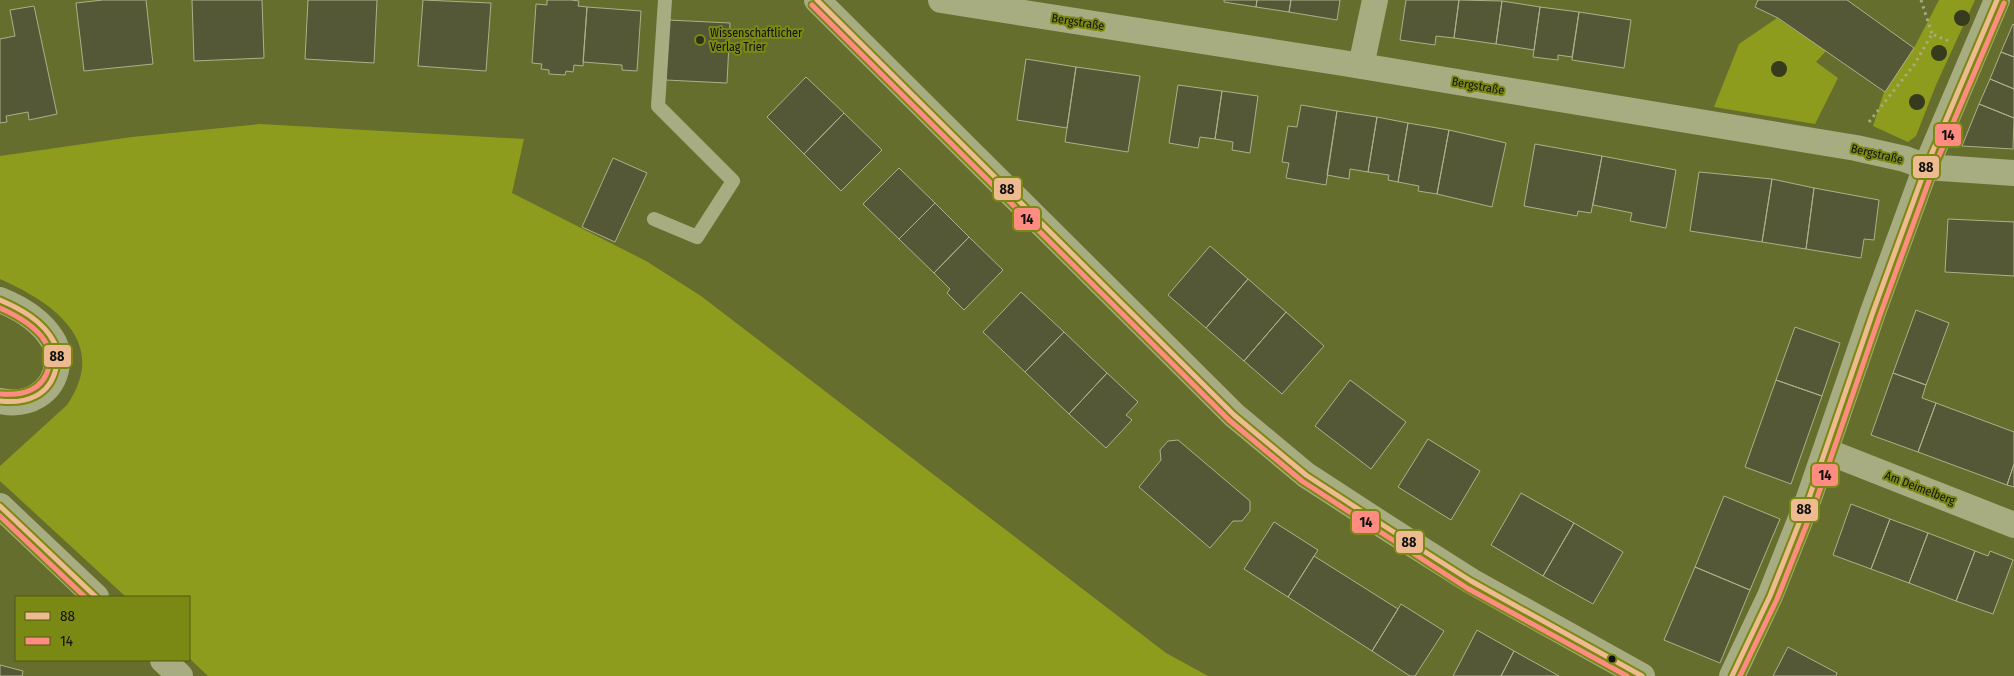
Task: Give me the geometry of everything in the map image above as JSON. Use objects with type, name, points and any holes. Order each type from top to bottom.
[{"type":"street","points":[[817,0],[1234,415],[1306,475],[1471,580],[1642,676]]},
{"type":"street","name":"Bergstraße","points":[[941,0],[1360,66],[1856,148],[1905,159],[1926,167],[2014,174]]},
{"type":"street","points":[[1360,66],[1375,0]]},
{"type":"street","points":[[1732,676],[1770,596],[1826,451],[1873,312],[1926,167],[1997,0]]},
{"type":"street","points":[[0,300],[12,305],[37,321],[53,339],[57,349],[57,362],[51,384],[40,394],[17,403],[0,401]]},
{"type":"street","name":"Am Deimelberg","points":[[1826,451],[2014,524]]},
{"type":"street","points":[[0,506],[95,596]]},
{"type":"street","points":[[164,661],[180,676]]},
{"type":"lane","points":[[654,219],[697,236],[733,181],[658,106],[665,0]]},
{"type":"path","points":[[1856,148],[1863,130],[1914,65],[1932,34],[1922,0]]},
{"type":"path","points":[[1932,34],[1974,51]]},
{"type":"green space","points":[[1939,0],[1975,0],[1936,85],[1916,136],[1908,142],[1873,126],[1884,92],[1914,48]]},
{"type":"green space","points":[[1777,18],[1826,51],[1816,62],[1838,78],[1815,124],[1714,107],[1739,44]]},
{"type":"green space","points":[[260,124],[524,139],[512,193],[646,261],[701,296],[1166,653],[1208,676],[208,676],[190,659],[190,596],[125,596],[0,481],[0,466],[67,405],[79,382],[82,362],[79,344],[70,327],[39,300],[0,279],[0,156],[132,137]]},
{"type":"building","points":[[103,0],[146,0],[153,64],[84,71],[76,3]]},
{"type":"building","points":[[192,0],[262,0],[264,58],[194,61]]},
{"type":"building","points":[[308,0],[377,0],[374,63],[305,59]]},
{"type":"building","points":[[423,0],[491,3],[486,71],[418,66]]},
{"type":"building","points":[[547,0],[579,1],[578,6],[587,7],[583,66],[574,65],[573,72],[566,71],[565,75],[549,74],[549,70],[541,69],[542,64],[532,63],[536,4],[547,5]]},
{"type":"building","points":[[1224,0],[1257,0],[1256,7],[1224,2]]},
{"type":"building","points":[[1257,0],[1291,0],[1289,12],[1256,7]]},
{"type":"building","points":[[1291,0],[1340,0],[1337,20],[1289,12]]},
{"type":"building","points":[[1406,0],[1459,0],[1454,38],[1436,36],[1435,45],[1400,40]]},
{"type":"building","points":[[1459,0],[1502,1],[1496,44],[1454,38]]},
{"type":"building","points":[[1758,0],[1847,0],[1914,48],[1885,92],[1778,18],[1755,7]]},
{"type":"building","points":[[1502,1],[1540,7],[1534,50],[1496,44]]},
{"type":"building","points":[[34,6],[57,114],[29,120],[28,112],[6,116],[7,122],[0,123],[0,39],[15,36],[10,10]]},
{"type":"building","points":[[587,7],[641,11],[637,71],[622,70],[622,65],[583,62]]},
{"type":"building","points":[[1540,7],[1579,12],[1572,57],[1558,55],[1558,60],[1533,57]]},
{"type":"building","points":[[1579,12],[1631,20],[1624,68],[1572,60]]},
{"type":"building","points":[[668,20],[730,23],[727,83],[666,80]]},
{"type":"building","points":[[2014,25],[2014,57],[2001,52]]},
{"type":"building","points":[[2001,52],[2014,57],[2014,89],[1990,79]]},
{"type":"building","points":[[1026,59],[1076,67],[1067,128],[1017,120]]},
{"type":"building","points":[[1076,67],[1140,76],[1128,152],[1065,142]]},
{"type":"building","points":[[806,77],[844,113],[804,154],[767,117]]},
{"type":"building","points":[[1990,79],[2014,89],[2014,118],[1979,104]]},
{"type":"building","points":[[1178,85],[1222,91],[1215,139],[1200,137],[1198,148],[1169,143]]},
{"type":"building","points":[[1222,91],[1258,96],[1250,153],[1232,150],[1233,142],[1215,139]]},
{"type":"building","points":[[1979,104],[2014,118],[2013,149],[1962,146]]},
{"type":"building","points":[[1301,105],[1337,111],[1326,185],[1286,178],[1289,163],[1282,162],[1288,126],[1297,127]]},
{"type":"building","points":[[1337,111],[1377,117],[1368,172],[1350,169],[1349,179],[1327,175]]},
{"type":"building","points":[[844,113],[882,150],[841,191],[804,154]]},
{"type":"building","points":[[1377,117],[1408,123],[1398,182],[1388,180],[1389,175],[1368,172]]},
{"type":"building","points":[[1408,123],[1449,130],[1437,194],[1418,191],[1419,186],[1398,182]]},
{"type":"building","points":[[1449,130],[1506,143],[1492,207],[1437,194]]},
{"type":"building","points":[[1535,144],[1602,156],[1591,213],[1578,211],[1577,216],[1524,206]]},
{"type":"building","points":[[1602,156],[1676,170],[1666,228],[1630,221],[1632,213],[1593,205]]},
{"type":"building","points":[[613,158],[647,173],[615,242],[582,227]]},
{"type":"building","points":[[899,168],[935,203],[899,239],[863,204]]},
{"type":"building","points":[[1699,172],[1772,179],[1762,242],[1690,231]]},
{"type":"building","points":[[1772,179],[1814,188],[1806,249],[1762,242]]},
{"type":"building","points":[[1814,188],[1879,200],[1874,240],[1864,239],[1861,258],[1806,249]]},
{"type":"building","points":[[935,203],[969,237],[934,273],[899,239]]},
{"type":"building","points":[[1948,219],[2014,222],[2014,276],[1945,272]]},
{"type":"building","points":[[969,237],[1003,270],[964,310],[947,293],[950,289],[934,273]]},
{"type":"building","points":[[1210,246],[1248,279],[1206,328],[1168,295]]},
{"type":"building","points":[[1248,279],[1286,312],[1244,361],[1206,328]]},
{"type":"building","points":[[1021,292],[1064,332],[1025,372],[983,332]]},
{"type":"building","points":[[1916,310],[1949,323],[1926,385],[1893,373]]},
{"type":"building","points":[[1286,312],[1324,346],[1282,394],[1244,361]]},
{"type":"building","points":[[1795,327],[1840,343],[1822,396],[1776,380]]},
{"type":"building","points":[[1064,332],[1107,373],[1069,414],[1025,372]]},
{"type":"building","points":[[1107,373],[1138,402],[1126,415],[1132,420],[1106,448],[1069,414]]},
{"type":"building","points":[[1893,373],[1926,385],[1922,398],[1936,403],[1918,452],[1871,435]]},
{"type":"building","points":[[1350,380],[1406,422],[1371,469],[1315,426]]},
{"type":"building","points":[[1776,380],[1822,396],[1791,484],[1745,467]]},
{"type":"building","points":[[1936,403],[2014,432],[2014,464],[2007,485],[1918,452]]},
{"type":"building","points":[[1428,439],[1480,471],[1451,520],[1398,487]]},
{"type":"building","points":[[1178,440],[1250,501],[1250,511],[1242,521],[1233,521],[1210,548],[1139,487],[1161,460],[1160,450],[1168,441]]},
{"type":"building","points":[[2014,464],[2014,487],[2007,485]]},
{"type":"building","points":[[1521,493],[1574,523],[1543,576],[1491,545]]},
{"type":"building","points":[[1724,496],[1780,519],[1750,590],[1695,567]]},
{"type":"building","points":[[1851,504],[1890,519],[1871,569],[1833,555]]},
{"type":"building","points":[[1890,519],[1928,533],[1909,583],[1871,569]]},
{"type":"building","points":[[1274,522],[1318,550],[1288,597],[1244,569]]},
{"type":"building","points":[[1574,523],[1623,552],[1593,604],[1543,576]]},
{"type":"building","points":[[1928,533],[1975,551],[1956,601],[1909,583]]},
{"type":"building","points":[[1975,551],[1988,556],[1990,551],[2013,560],[1993,614],[1956,601]]},
{"type":"building","points":[[1314,556],[1398,609],[1372,651],[1288,597]]},
{"type":"building","points":[[1695,567],[1750,590],[1720,663],[1664,640]]},
{"type":"building","points":[[1401,604],[1444,631],[1415,676],[1410,676],[1372,651]]},
{"type":"building","points":[[1477,630],[1514,651],[1501,676],[1453,676]]},
{"type":"building","points":[[1788,647],[1837,673],[1836,676],[1773,676]]},
{"type":"building","points":[[1514,651],[1559,676],[1501,676]]},
{"type":"building","points":[[0,665],[23,671],[22,676],[0,676]]},
{"type":"transit line","name":"88","points":[[817,0],[1234,415],[1306,475],[1471,581],[1642,676]]},
{"type":"transit line","name":"88","points":[[1732,676],[1770,596],[1809,498],[1873,312],[1926,167],[1997,0]]},
{"type":"transit line","name":"14","points":[[1740,676],[1777,599],[1816,501],[1880,315],[1933,170],[2004,3]]},
{"type":"transit line","name":"14","points":[[812,5],[1229,420],[1302,481],[1467,588],[1627,676]]},
{"type":"transit line","name":"88","points":[[0,300],[16,307],[44,328],[54,342],[57,358],[53,378],[42,392],[36,396],[19,401],[0,401]]},
{"type":"transit line","name":"14","points":[[0,308],[34,328],[44,340],[50,356],[46,374],[37,386],[17,394],[1,394]]},
{"type":"transit line","name":"88","points":[[0,506],[95,596]]},
{"type":"transit line","name":"14","points":[[0,516],[84,596]]},
{"type":"place","name":"Wissenschaftlicher Verlag Trier","points":[[700,40]]}]
